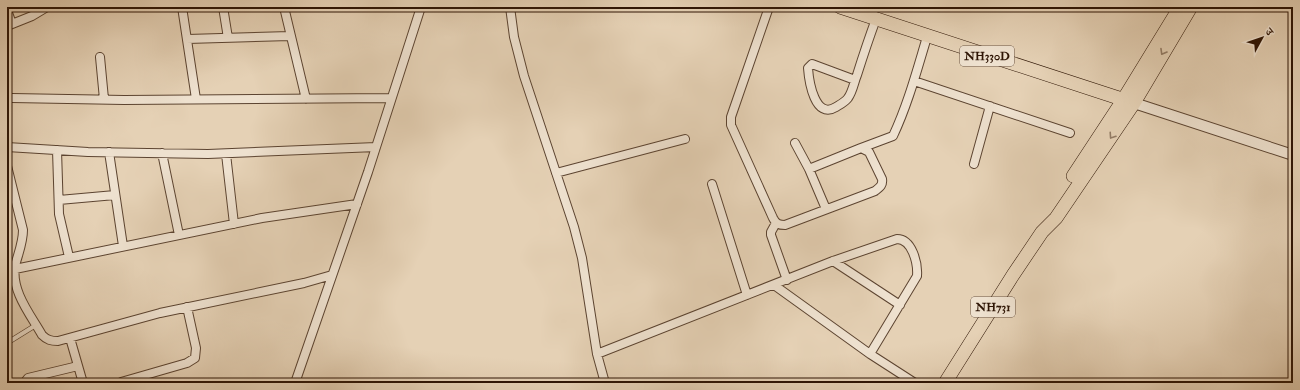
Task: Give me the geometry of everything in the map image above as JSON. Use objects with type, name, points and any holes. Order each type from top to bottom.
[{"type":"highway","name":"NH330D","points":[[840,7],[1128,102]]},
{"type":"highway","name":"NH731","points":[[1128,102],[1180,7]]},
{"type":"highway","name":"NH731","points":[[945,383],[1042,232],[1049,212],[1128,102],[1191,7]]},
{"type":"street","points":[[7,10],[10,25],[32,16],[47,7]]},
{"type":"street","points":[[182,7],[196,100]]},
{"type":"street","points":[[223,7],[228,38]]},
{"type":"street","points":[[284,7],[306,99]]},
{"type":"street","points":[[296,383],[376,147],[421,7]]},
{"type":"street","points":[[510,7],[514,37],[524,76],[574,227],[582,258],[597,354],[605,383]]},
{"type":"street","points":[[769,7],[731,117],[731,125],[776,223],[785,225],[875,191],[881,186],[882,178],[869,152],[861,148]]},
{"type":"street","points":[[855,80],[812,64],[808,68],[816,101],[823,108],[832,110],[845,102],[849,97],[855,80],[876,19]]},
{"type":"street","points":[[187,39],[290,36]]},
{"type":"street","points":[[809,169],[893,136],[901,120],[927,36]]},
{"type":"street","points":[[100,56],[104,99]]},
{"type":"street","points":[[914,80],[1070,133]]},
{"type":"street","points":[[12,98],[196,100],[391,98]]},
{"type":"street","points":[[1128,102],[1293,155]]},
{"type":"street","points":[[974,164],[990,106]]},
{"type":"street","points":[[556,173],[685,139]]},
{"type":"street","points":[[795,143],[809,169],[826,209]]},
{"type":"street","points":[[7,147],[109,152],[226,154],[376,147]]},
{"type":"street","points":[[57,150],[62,232],[69,258]]},
{"type":"street","points":[[109,152],[123,246]]},
{"type":"street","points":[[162,153],[179,235]]},
{"type":"street","points":[[226,154],[234,224]]},
{"type":"street","points":[[7,166],[23,230],[21,249],[15,269],[14,280],[17,291],[36,325],[46,339],[51,341],[70,338],[160,313],[304,283],[332,275]]},
{"type":"street","points":[[712,184],[747,295]]},
{"type":"street","points":[[59,200],[115,194]]},
{"type":"street","points":[[15,269],[262,218],[357,204]]},
{"type":"street","points":[[776,223],[771,235],[787,280]]},
{"type":"street","points":[[597,354],[833,261],[897,239],[905,241],[911,248],[916,261],[917,276],[870,354]]},
{"type":"street","points":[[833,261],[900,305]]},
{"type":"street","points":[[774,285],[870,354],[915,383]]},
{"type":"street","points":[[121,382],[187,363],[196,358],[196,348],[187,308]]},
{"type":"street","points":[[70,338],[83,383]]},
{"type":"street","points":[[24,383],[28,378],[78,366]]},
{"type":"lane","points":[[7,274],[14,280]]},
{"type":"lane","points":[[7,343],[36,325]]}]
